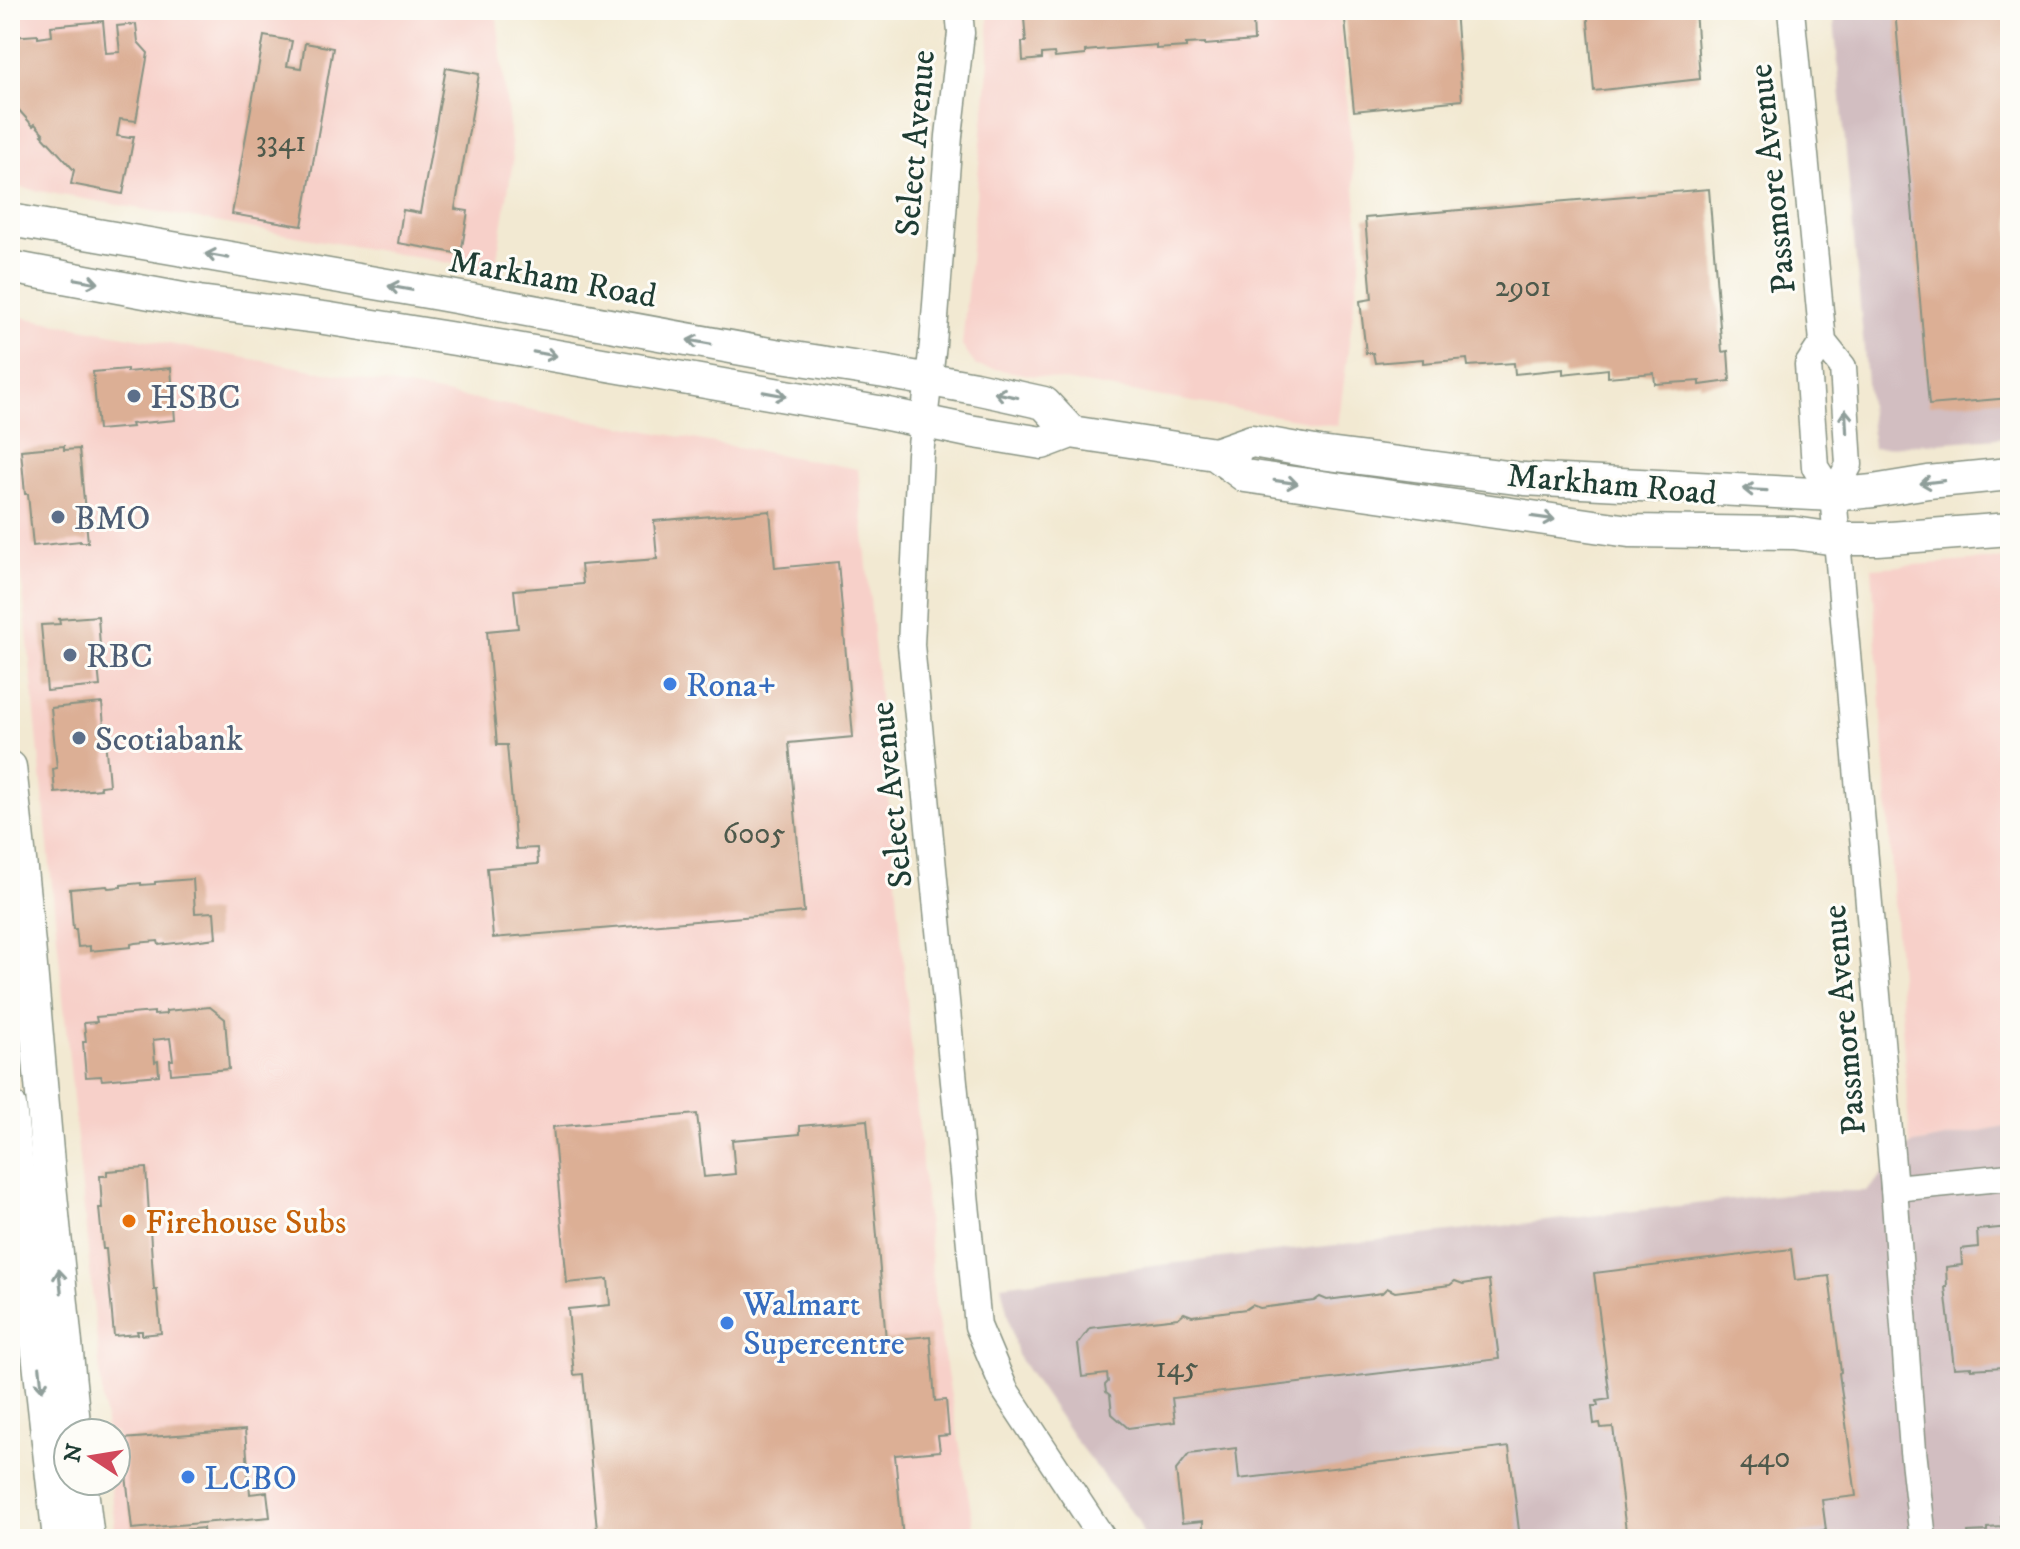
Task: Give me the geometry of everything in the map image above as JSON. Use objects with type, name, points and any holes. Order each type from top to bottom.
[{"type":"main road","name":"Markham Road","points":[[10,220],[927,379],[1044,403],[1071,432]]},
{"type":"main road","name":"Markham Road","points":[[10,267],[199,302],[505,347],[1042,443],[1071,432],[1215,454],[1245,476],[1629,531],[1794,533],[1836,539],[1877,539],[2010,529]]},
{"type":"main road","name":"Markham Road","points":[[1215,454],[1252,441],[1320,453],[1524,479],[1833,495],[2010,474]]},
{"type":"main road","points":[[10,767],[29,944],[21,990],[73,1417]]},
{"type":"main road","points":[[10,1106],[59,1539]]},
{"type":"main road","points":[[83,1497],[88,1539]]},
{"type":"street","name":"Select Avenue","points":[[959,10],[961,33],[949,136],[933,344],[923,420],[911,645],[978,1326],[1005,1390],[1103,1539]]},
{"type":"street","name":"Passmore Avenue","points":[[1791,10],[1823,342],[1808,365],[1815,467],[1833,495],[1894,1188],[1913,1451],[1923,1539]]},
{"type":"street","points":[[1894,1188],[2010,1177]]},
{"type":"shaded area","points":[[10,10],[454,10],[497,18],[513,161],[495,271],[10,186]]},
{"type":"shaded area","points":[[988,10],[1339,10],[1361,253],[1338,426],[976,366],[962,346],[989,59]]},
{"type":"shaded area","points":[[1833,10],[2010,10],[2010,437],[1873,448]]},
{"type":"shaded area","points":[[10,315],[858,469],[935,1304],[976,1539],[116,1539],[112,1497],[132,1497],[132,1417],[104,1417],[10,460]]},
{"type":"shaded area","points":[[2010,558],[2010,1125],[1910,1145],[1872,568]]},
{"type":"shaded area","points":[[2010,1125],[2010,1539],[1145,1539],[1138,1521],[1076,1441],[1017,1355],[1001,1285],[1811,1191],[1867,1191],[1910,1145]]},
{"type":"building","points":[[1019,10],[1250,10],[1254,41],[1085,51],[1085,55],[1055,58],[1054,53],[1042,54],[1042,59],[1023,61],[1022,42],[1026,42],[1024,18],[1020,18]]},
{"type":"building","points":[[1344,10],[1455,10],[1462,100],[1354,111]]},
{"type":"building","points":[[1587,10],[1695,10],[1700,79],[1594,91]]},
{"type":"building","points":[[1895,10],[2010,10],[2010,398],[1929,405]]},
{"type":"building","points":[[103,21],[106,53],[120,52],[117,26],[136,24],[138,42],[148,53],[136,121],[120,119],[117,136],[134,136],[123,194],[71,184],[74,170],[10,100],[10,37],[52,36],[51,26]]},
{"type":"building","points":[[264,36],[292,41],[287,66],[301,68],[305,43],[333,48],[302,226],[232,214]]},
{"type":"building","points":[[446,68],[479,74],[455,209],[468,211],[461,254],[398,243],[403,210],[420,213]]},
{"type":"building","points":[[1709,189],[1722,352],[1728,351],[1730,381],[1700,385],[1700,381],[1655,384],[1654,373],[1608,377],[1608,369],[1563,374],[1563,369],[1515,374],[1514,363],[1468,366],[1467,359],[1423,363],[1423,359],[1375,363],[1373,353],[1366,353],[1360,301],[1372,299],[1365,218]]},
{"type":"building","name":"HSBC","points":[[171,368],[175,420],[98,430],[93,372]]},
{"type":"building","name":"BMO","points":[[64,446],[64,450],[79,449],[88,542],[33,546],[21,450]]},
{"type":"building","name":"Rona+","points":[[770,511],[775,568],[838,562],[853,737],[789,743],[804,912],[493,938],[487,868],[538,864],[537,848],[516,849],[507,745],[497,745],[487,631],[518,628],[514,590],[583,584],[581,565],[657,559],[654,521]]},
{"type":"building","name":"RBC","points":[[98,616],[100,646],[96,646],[100,686],[47,691],[41,625],[60,624],[59,619]]},
{"type":"building","name":"Scotiabank","points":[[102,703],[109,785],[100,786],[101,789],[55,793],[53,769],[57,768],[51,708]]},
{"type":"building","points":[[193,879],[195,913],[214,912],[216,938],[159,945],[158,941],[135,943],[131,947],[90,951],[90,946],[78,947],[76,929],[73,929],[70,889]]},
{"type":"building","points":[[210,1007],[225,1019],[229,1069],[171,1074],[170,1038],[153,1040],[159,1075],[102,1080],[101,1076],[86,1077],[84,1023],[97,1022],[96,1017],[154,1012],[154,1015],[166,1014],[166,1011]]},
{"type":"building","name":"Walmart Supercentre","points":[[697,1114],[704,1177],[735,1174],[732,1140],[800,1134],[800,1126],[867,1120],[886,1340],[930,1336],[935,1401],[946,1400],[949,1435],[938,1436],[940,1451],[895,1455],[903,1539],[589,1539],[589,1531],[597,1530],[583,1374],[574,1375],[568,1309],[610,1305],[608,1279],[567,1283],[553,1127]]},
{"type":"building","points":[[146,1168],[154,1290],[157,1290],[161,1333],[142,1335],[142,1331],[137,1331],[138,1334],[114,1336],[99,1208],[102,1208],[100,1176],[107,1176],[107,1171]]},
{"type":"building","points":[[2010,1227],[2010,1399],[2007,1400],[2004,1367],[1954,1368],[1945,1287],[1946,1267],[1962,1265],[1961,1249],[1978,1247],[1977,1230]]},
{"type":"building","points":[[1791,1249],[1795,1280],[1829,1276],[1856,1496],[1822,1500],[1826,1530],[1757,1539],[1627,1539],[1613,1427],[1601,1428],[1600,1423],[1594,1424],[1592,1406],[1598,1406],[1597,1401],[1610,1399],[1594,1273]]},
{"type":"building","points":[[1489,1280],[1499,1359],[1172,1398],[1175,1422],[1128,1428],[1112,1414],[1110,1395],[1105,1385],[1108,1382],[1107,1374],[1082,1377],[1078,1344],[1090,1328],[1178,1318],[1184,1313],[1192,1316],[1246,1309],[1252,1305],[1260,1308],[1314,1301],[1320,1297],[1327,1300],[1382,1293],[1387,1288],[1395,1292],[1450,1285],[1455,1281],[1463,1284]]},
{"type":"building","name":"LCBO","points":[[245,1430],[250,1494],[267,1492],[270,1517],[132,1529],[128,1497],[132,1497],[132,1438]]},
{"type":"building","points":[[1509,1447],[1520,1539],[1204,1539],[1201,1537],[1203,1521],[1182,1523],[1176,1470],[1189,1454],[1236,1448],[1239,1479]]},
{"type":"building","points":[[2001,1511],[2010,1511],[2010,1539],[1969,1539],[1968,1532],[2002,1527]]},
{"type":"building","points":[[203,1528],[204,1539],[158,1539],[157,1532]]},
{"type":"place","name":"HSBC","points":[[134,396]]},
{"type":"place","name":"BMO","points":[[58,517]]},
{"type":"place","name":"RBC","points":[[70,655]]},
{"type":"place","name":"Rona+","points":[[670,684]]},
{"type":"place","name":"Scotiabank","points":[[79,738]]},
{"type":"place","name":"Firehouse Subs","points":[[129,1221]]},
{"type":"place","name":"Walmart Supercentre","points":[[727,1323]]},
{"type":"place","name":"LCBO","points":[[188,1477]]}]
